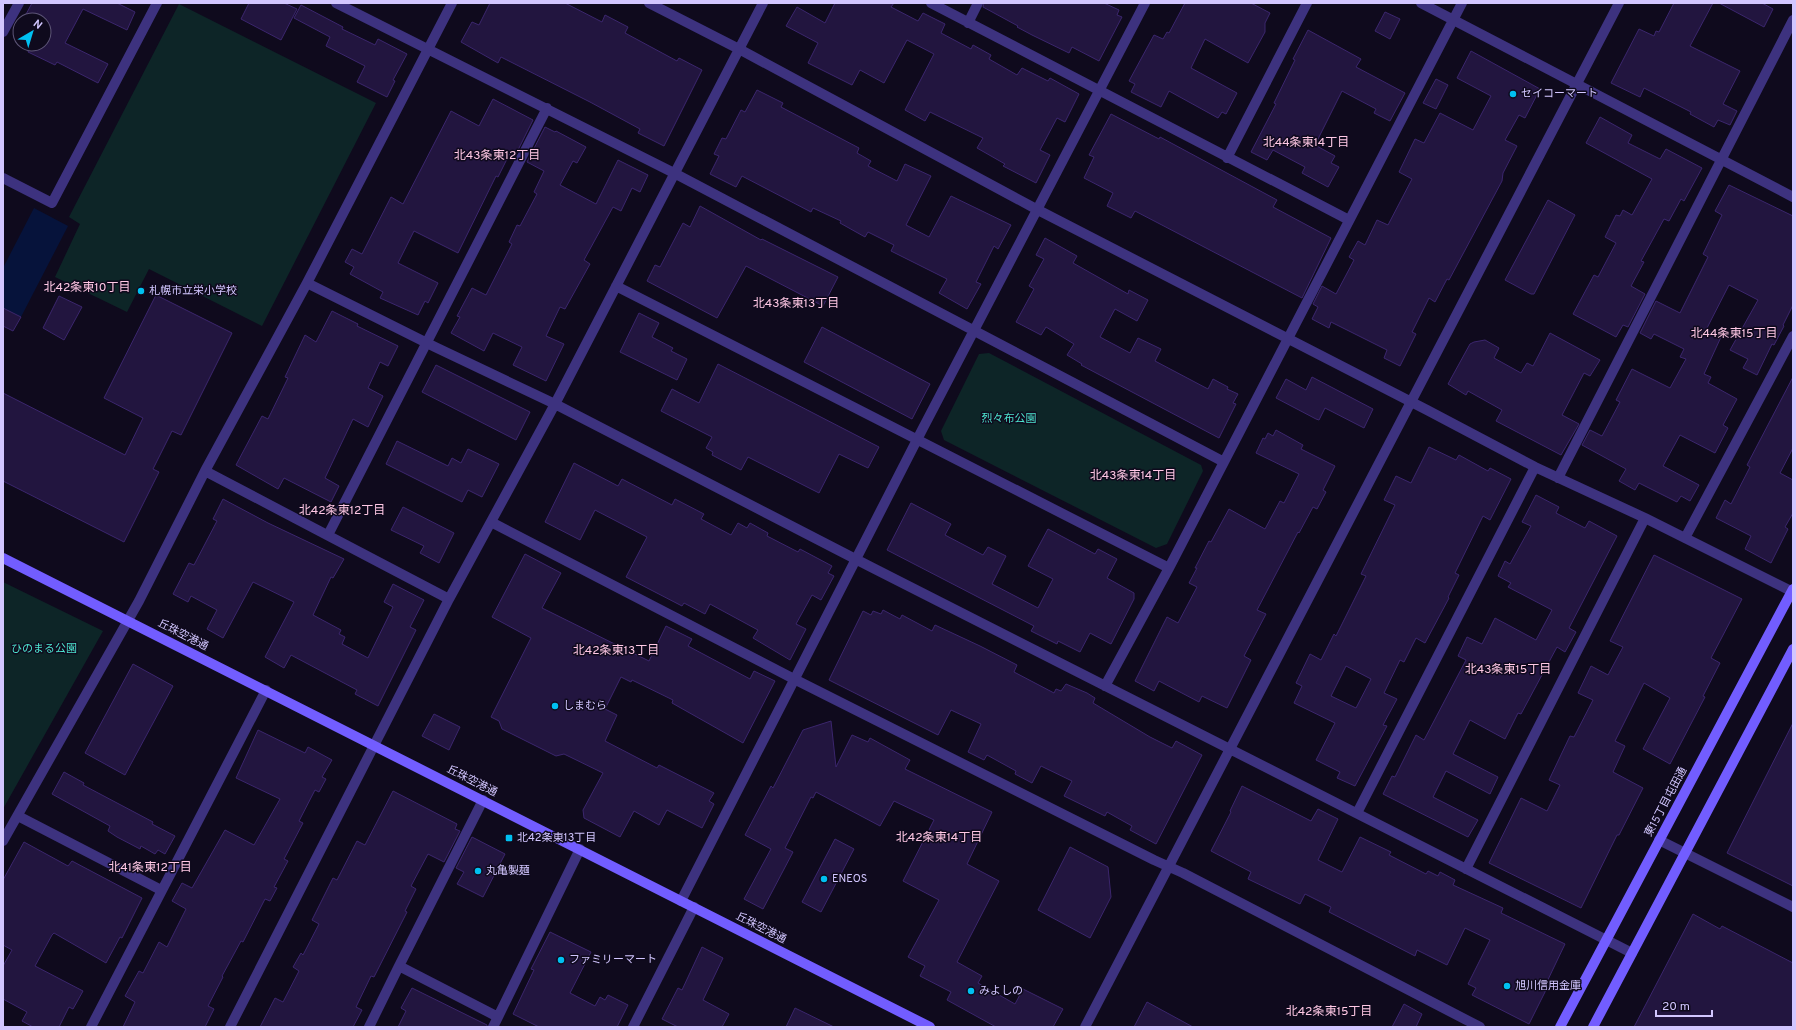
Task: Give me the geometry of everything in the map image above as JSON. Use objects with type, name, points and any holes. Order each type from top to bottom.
[{"type":"main road","name":"丘珠空港通","points":[[3,558],[930,1027]]},
{"type":"main road","name":"東15丁目屯田通","points":[[1560,1027],[1793,590]]},
{"type":"main road","points":[[1594,1027],[1793,649]]},
{"type":"street","points":[[3,32],[19,3]]},
{"type":"street","points":[[3,178],[52,203],[157,3]]},
{"type":"street","points":[[336,3],[674,173],[1224,462]]},
{"type":"street","points":[[3,841],[128,620],[205,471],[308,283],[452,3]]},
{"type":"street","points":[[649,3],[739,49],[1038,210],[1535,467],[1645,518],[1793,590]]},
{"type":"street","points":[[230,1027],[449,599],[555,404],[763,3]]},
{"type":"street","points":[[931,3],[1349,220]]},
{"type":"street","points":[[968,23],[978,3]]},
{"type":"street","points":[[681,901],[794,678],[1145,3]]},
{"type":"street","points":[[1227,158],[1307,3]]},
{"type":"street","points":[[1420,3],[1793,197]]},
{"type":"street","points":[[1105,686],[1169,568],[1462,3]]},
{"type":"street","points":[[1085,1027],[1619,3]]},
{"type":"street","points":[[1558,478],[1793,20]]},
{"type":"street","points":[[328,535],[547,108]]},
{"type":"street","points":[[308,283],[555,404],[1105,686],[1632,953]]},
{"type":"street","points":[[616,286],[1169,568]]},
{"type":"street","points":[[1685,538],[1793,336]]},
{"type":"street","points":[[1357,814],[1535,467]]},
{"type":"street","points":[[205,471],[449,599]]},
{"type":"street","points":[[1466,869],[1645,518]]},
{"type":"street","points":[[491,522],[794,678],[1154,860],[1169,866],[1480,1027]]},
{"type":"street","points":[[91,1027],[266,690]]},
{"type":"street","points":[[369,1027],[483,800]]},
{"type":"street","points":[[18,816],[161,890]]},
{"type":"street","points":[[1659,840],[1793,907]]},
{"type":"street","points":[[492,1027],[580,849]]},
{"type":"street","points":[[632,1027],[694,907]]},
{"type":"street","points":[[399,966],[498,1017]]},
{"type":"green space","points":[[179,4],[376,103],[262,326],[149,269],[127,312],[55,277],[80,224],[69,217]]},
{"type":"green space","name":"烈々布公園","points":[[989,353],[1201,465],[1203,471],[1167,544],[1156,548],[944,440],[941,431],[979,354]]},
{"type":"green space","name":"ひのまる公園","points":[[3,582],[103,631],[3,809]]},
{"type":"water","points":[[34,208],[68,226],[21,317],[3,308],[3,268]]},
{"type":"building","points":[[32,3],[117,3],[135,12],[127,30],[83,9],[65,43],[108,64],[98,83],[57,62],[55,65],[28,52],[52,52],[52,12],[27,12]]},
{"type":"building","points":[[249,3],[284,3],[297,9],[281,40],[241,19]]},
{"type":"building","points":[[490,3],[565,3],[602,22],[605,15],[628,27],[625,33],[677,61],[679,58],[702,70],[664,146],[638,133],[640,129],[590,102],[501,57],[498,63],[461,42],[472,22],[479,25]]},
{"type":"building","points":[[835,3],[894,3],[891,7],[918,21],[923,13],[945,24],[941,33],[971,49],[973,45],[991,55],[989,59],[1017,75],[1022,68],[1048,81],[1050,78],[1079,94],[1065,122],[1057,118],[1040,150],[1050,155],[1036,183],[1003,166],[1005,164],[977,148],[983,138],[930,112],[925,121],[905,110],[934,54],[907,40],[884,83],[860,70],[852,85],[808,63],[818,43],[786,26],[797,7],[825,23]]},
{"type":"building","points":[[984,3],[1104,3],[1119,10],[1117,15],[1122,17],[1099,61],[1072,47],[1069,53],[1032,35],[983,7]]},
{"type":"building","points":[[1185,3],[1251,3],[1270,13],[1265,23],[1265,32],[1248,63],[1205,39],[1191,68],[1237,93],[1226,114],[1222,112],[1218,118],[1169,91],[1161,107],[1131,92],[1135,84],[1129,81],[1154,35],[1163,39],[1167,32],[1169,33]]},
{"type":"building","points":[[1674,3],[1713,3],[1690,46],[1740,71],[1723,104],[1737,111],[1730,125],[1718,120],[1714,127],[1690,114],[1691,112],[1644,88],[1640,97],[1611,83],[1639,29],[1654,36],[1656,31],[1659,32]]},
{"type":"building","points":[[1719,3],[1762,3],[1773,9],[1764,27]]},
{"type":"building","points":[[301,5],[343,27],[342,29],[375,45],[378,39],[407,54],[393,80],[395,81],[387,97],[357,82],[365,66],[326,46],[330,37],[294,18]]},
{"type":"building","points":[[1385,12],[1400,19],[1390,39],[1375,31]]},
{"type":"building","points":[[1308,30],[1361,59],[1356,67],[1405,93],[1390,121],[1374,113],[1376,109],[1342,91],[1315,145],[1335,156],[1331,163],[1339,167],[1328,187],[1302,173],[1305,167],[1273,150],[1267,160],[1251,152],[1276,104],[1274,103],[1295,60],[1293,59]]},
{"type":"building","points":[[1471,51],[1540,89],[1525,118],[1519,115],[1505,140],[1517,146],[1503,173],[1502,181],[1449,280],[1447,279],[1435,302],[1429,298],[1412,332],[1416,334],[1400,366],[1384,358],[1387,350],[1331,322],[1329,328],[1312,319],[1318,307],[1313,304],[1322,286],[1336,294],[1354,260],[1349,257],[1358,241],[1365,245],[1377,220],[1388,225],[1412,179],[1399,172],[1415,139],[1424,143],[1440,113],[1473,130],[1491,96],[1457,78]]},
{"type":"building","points":[[1436,79],[1448,85],[1436,109],[1423,103]]},
{"type":"building","points":[[757,90],[783,103],[781,107],[859,148],[857,153],[871,161],[868,166],[897,181],[905,164],[931,176],[906,225],[929,237],[951,196],[1011,225],[998,249],[994,246],[976,282],[981,284],[967,309],[939,293],[947,279],[891,251],[894,245],[868,232],[865,237],[840,223],[841,221],[813,208],[811,212],[742,176],[736,187],[710,174],[719,156],[714,154],[722,138],[726,139],[741,110],[745,112]]},
{"type":"building","points":[[493,99],[533,120],[515,156],[510,153],[498,177],[496,176],[458,253],[414,231],[398,263],[438,283],[428,303],[425,301],[418,315],[380,298],[383,292],[350,274],[354,267],[345,262],[352,249],[362,254],[391,197],[403,204],[451,111],[479,126]]},
{"type":"building","points":[[1111,114],[1159,139],[1160,137],[1277,200],[1273,207],[1331,238],[1302,298],[1135,211],[1131,218],[1107,206],[1113,193],[1084,178],[1094,157],[1089,155]]},
{"type":"building","points":[[1600,117],[1632,135],[1628,143],[1660,159],[1666,149],[1702,168],[1684,201],[1681,199],[1669,221],[1664,219],[1641,261],[1644,262],[1631,286],[1645,294],[1628,327],[1623,325],[1616,337],[1573,314],[1594,275],[1598,277],[1616,243],[1605,237],[1616,215],[1620,216],[1623,210],[1632,215],[1652,179],[1586,143]]},
{"type":"building","points":[[545,127],[555,132],[556,131],[586,147],[577,163],[573,161],[560,185],[596,204],[618,160],[648,175],[640,192],[632,188],[621,211],[613,207],[584,260],[590,264],[565,309],[560,307],[546,336],[564,344],[546,381],[513,365],[522,347],[493,333],[484,351],[451,333],[460,317],[457,316],[472,288],[486,295],[512,244],[509,242],[517,225],[520,226],[537,194],[534,192],[544,171],[527,162]]},
{"type":"building","points":[[1729,185],[1793,216],[1793,305],[1783,325],[1784,326],[1774,345],[1772,344],[1757,375],[1743,368],[1748,359],[1730,350],[1758,300],[1729,285],[1706,330],[1721,337],[1704,374],[1711,377],[1708,383],[1737,399],[1723,425],[1728,428],[1715,453],[1680,435],[1663,466],[1699,485],[1690,501],[1681,496],[1677,502],[1639,483],[1635,490],[1619,481],[1626,469],[1582,445],[1590,430],[1602,436],[1620,402],[1616,400],[1632,369],[1670,388],[1686,359],[1680,357],[1684,349],[1654,334],[1651,339],[1640,333],[1656,301],[1680,313],[1708,257],[1703,254],[1722,215],[1715,211]]},
{"type":"building","points":[[1548,200],[1575,215],[1534,294],[1531,294],[1505,280]]},
{"type":"building","points":[[700,206],[761,240],[762,239],[838,277],[823,306],[746,266],[717,318],[647,281],[655,265],[660,267],[683,223],[690,227]]},
{"type":"building","points":[[1045,238],[1077,256],[1073,263],[1128,294],[1129,290],[1148,300],[1137,321],[1115,309],[1100,337],[1130,353],[1138,338],[1161,349],[1155,361],[1208,389],[1213,379],[1228,387],[1227,389],[1238,394],[1233,403],[1236,404],[1219,438],[1081,365],[1082,364],[1067,355],[1074,344],[1046,327],[1041,335],[1016,322],[1034,289],[1029,286],[1044,259],[1036,255]]},
{"type":"building","points":[[156,295],[232,333],[181,435],[172,431],[153,469],[159,472],[124,542],[3,481],[3,393],[125,455],[143,418],[104,398]]},
{"type":"building","points":[[59,296],[82,307],[64,340],[43,328]]},
{"type":"building","points":[[3,308],[21,317],[13,331],[3,326]]},
{"type":"building","points":[[332,311],[358,324],[357,326],[398,346],[388,366],[380,362],[368,388],[383,396],[368,427],[353,419],[325,478],[339,486],[331,502],[284,478],[278,489],[236,465],[262,416],[268,419],[288,378],[285,377],[305,335],[316,342]]},
{"type":"building","points":[[639,313],[659,323],[652,337],[673,348],[671,351],[687,359],[677,380],[620,352]]},
{"type":"building","points":[[822,327],[930,384],[912,419],[804,362]]},
{"type":"building","points":[[1550,333],[1600,360],[1590,376],[1584,373],[1562,415],[1579,424],[1561,455],[1496,421],[1502,410],[1468,391],[1466,395],[1448,384],[1470,344],[1474,342],[1485,340],[1499,348],[1494,358],[1521,373],[1527,363],[1533,366]]},
{"type":"building","points":[[718,364],[879,447],[868,468],[839,454],[819,493],[748,457],[741,470],[712,455],[713,452],[706,448],[712,437],[661,411],[672,389],[699,403]]},
{"type":"building","points":[[436,365],[530,412],[516,440],[422,392]]},
{"type":"building","points":[[1312,377],[1373,409],[1364,428],[1325,408],[1319,420],[1316,419],[1276,398],[1286,379],[1306,390]]},
{"type":"building","points":[[1793,377],[1793,448],[1780,473],[1793,480],[1793,513],[1785,527],[1788,529],[1771,563],[1745,549],[1751,536],[1716,518],[1725,500],[1731,504],[1750,467],[1747,465]]},
{"type":"building","points":[[1276,430],[1303,445],[1301,449],[1335,466],[1323,490],[1326,492],[1317,509],[1313,507],[1299,533],[1298,532],[1257,610],[1266,614],[1244,656],[1251,660],[1227,708],[1202,696],[1199,702],[1159,681],[1154,691],[1135,681],[1167,617],[1178,623],[1197,587],[1189,583],[1197,568],[1195,568],[1209,541],[1211,542],[1229,509],[1265,529],[1280,501],[1284,503],[1299,474],[1256,453],[1263,438],[1265,439],[1268,433],[1273,436]]},
{"type":"building","points":[[397,441],[448,466],[452,458],[461,463],[468,449],[499,464],[482,497],[468,490],[462,502],[386,464]]},
{"type":"building","points":[[1429,447],[1456,460],[1459,455],[1488,471],[1490,468],[1511,479],[1490,520],[1483,516],[1455,573],[1459,575],[1448,597],[1449,598],[1425,643],[1416,638],[1404,662],[1400,660],[1384,693],[1397,699],[1383,725],[1387,726],[1355,786],[1337,778],[1340,772],[1316,760],[1335,723],[1294,703],[1302,686],[1296,683],[1310,654],[1321,660],[1334,634],[1336,636],[1366,576],[1361,574],[1395,505],[1384,500],[1396,476],[1411,483]],"holes":[[[1346,666],[1371,679],[1356,708],[1331,696]]]},
{"type":"building","points":[[574,463],[618,486],[622,479],[672,505],[675,499],[704,514],[701,519],[731,535],[738,523],[747,528],[750,523],[768,533],[767,536],[798,552],[800,549],[832,566],[828,573],[834,576],[821,600],[812,595],[796,624],[806,629],[790,660],[753,638],[758,630],[710,604],[705,614],[684,603],[682,606],[626,577],[647,537],[595,510],[580,540],[545,522]]},
{"type":"building","points":[[1536,495],[1559,507],[1556,513],[1585,528],[1589,521],[1617,536],[1569,628],[1576,632],[1565,652],[1557,647],[1521,714],[1518,713],[1505,739],[1470,720],[1453,754],[1498,777],[1490,794],[1446,771],[1433,797],[1478,820],[1468,837],[1383,794],[1392,776],[1395,777],[1416,735],[1424,740],[1466,660],[1458,656],[1467,637],[1482,644],[1495,618],[1536,640],[1552,610],[1508,587],[1511,583],[1498,576],[1505,561],[1510,564],[1531,526],[1522,522]]},
{"type":"building","points":[[223,499],[268,523],[344,559],[333,578],[331,577],[313,615],[341,630],[339,634],[345,637],[342,644],[368,658],[393,607],[384,602],[393,584],[424,600],[410,627],[416,630],[378,706],[355,694],[357,690],[291,655],[284,668],[265,657],[294,602],[253,582],[223,638],[207,629],[217,610],[191,596],[188,602],[173,594],[189,563],[194,565],[217,521],[213,519]]},
{"type":"building","points":[[911,503],[951,524],[945,535],[983,555],[988,547],[1006,556],[992,584],[1038,608],[1053,579],[1028,566],[1048,529],[1095,554],[1098,549],[1117,559],[1107,578],[1134,593],[1134,599],[1111,644],[1090,633],[1080,652],[1058,641],[1057,644],[1031,631],[1034,626],[887,550]]},
{"type":"building","points":[[403,507],[454,533],[439,563],[420,553],[424,546],[391,530]]},
{"type":"building","points":[[525,554],[561,573],[542,608],[649,661],[666,626],[692,639],[688,646],[750,679],[754,671],[775,681],[743,743],[672,703],[673,700],[632,680],[631,682],[621,677],[605,709],[617,715],[605,741],[657,768],[659,765],[714,793],[709,801],[714,804],[702,828],[667,810],[659,825],[634,811],[620,837],[584,818],[583,810],[603,773],[564,754],[556,756],[502,729],[499,721],[491,717],[531,638],[492,617]]},
{"type":"building","points":[[1654,555],[1742,599],[1711,658],[1720,663],[1703,696],[1705,697],[1670,764],[1643,749],[1670,698],[1644,683],[1615,741],[1625,746],[1613,772],[1643,788],[1619,835],[1617,835],[1581,908],[1489,863],[1521,798],[1547,811],[1560,785],[1549,780],[1570,736],[1574,737],[1593,700],[1578,693],[1591,666],[1608,675],[1623,647],[1610,641]]},
{"type":"building","points":[[883,610],[900,619],[902,615],[932,631],[935,625],[980,646],[1017,665],[1014,672],[1054,693],[1056,689],[1061,691],[1066,684],[1087,693],[1095,698],[1093,703],[1150,737],[1172,748],[1176,741],[1202,755],[1156,844],[1130,830],[1132,826],[1107,812],[1105,816],[1064,796],[1072,781],[1041,766],[1032,783],[1015,774],[1016,771],[987,755],[984,760],[968,752],[981,724],[951,710],[938,735],[829,680],[863,611],[871,615],[873,611],[881,614]]},
{"type":"building","points":[[133,664],[173,686],[125,775],[85,753]]},
{"type":"building","points":[[434,714],[460,727],[449,750],[422,736]]},
{"type":"building","points":[[831,721],[836,767],[852,735],[868,742],[870,738],[910,760],[905,769],[992,812],[967,864],[999,881],[957,962],[982,976],[978,983],[1015,1004],[1023,989],[1063,1009],[1053,1027],[996,1027],[947,1000],[951,992],[920,976],[925,966],[908,957],[939,900],[903,881],[934,820],[894,801],[880,826],[816,792],[813,798],[811,797],[785,848],[793,852],[763,909],[744,899],[771,849],[745,835],[771,786],[773,788],[803,730]]},
{"type":"building","points":[[1793,723],[1793,886],[1727,853]]},
{"type":"building","points":[[258,730],[305,753],[308,747],[332,760],[322,777],[326,779],[319,792],[315,790],[299,821],[303,823],[284,859],[288,861],[274,887],[277,888],[270,901],[265,899],[243,942],[241,941],[222,976],[223,977],[208,1006],[214,1009],[205,1027],[123,1027],[135,1002],[125,996],[139,971],[143,973],[159,942],[167,947],[186,909],[172,901],[182,883],[192,888],[225,830],[254,845],[280,799],[236,778]]},
{"type":"building","points":[[64,772],[84,783],[83,785],[153,822],[152,824],[175,836],[165,854],[158,850],[155,854],[141,846],[140,849],[117,837],[108,831],[110,826],[52,794]]},
{"type":"building","points":[[1242,786],[1311,821],[1318,809],[1338,819],[1318,860],[1342,872],[1360,837],[1391,852],[1389,855],[1426,874],[1428,871],[1438,876],[1440,872],[1455,880],[1453,885],[1503,908],[1501,913],[1565,944],[1544,988],[1546,990],[1529,1024],[1472,995],[1476,988],[1468,984],[1490,940],[1465,928],[1447,965],[1417,950],[1415,956],[1329,912],[1331,907],[1305,894],[1300,904],[1248,879],[1251,872],[1211,851],[1231,812],[1230,811]]},
{"type":"building","points":[[393,791],[457,824],[455,829],[460,831],[444,862],[428,854],[411,886],[416,889],[405,911],[407,912],[374,977],[371,976],[356,1007],[362,1010],[353,1027],[260,1027],[275,998],[283,1002],[299,971],[293,967],[301,953],[303,955],[319,924],[312,920],[333,878],[337,880],[357,841],[365,845]]},
{"type":"building","points":[[472,837],[505,854],[483,897],[457,884],[464,872],[456,868]]},
{"type":"building","points":[[835,839],[854,849],[821,912],[802,902]]},
{"type":"building","points":[[24,842],[68,866],[72,861],[142,898],[122,938],[120,937],[106,963],[54,933],[52,935],[35,966],[83,991],[73,1009],[69,1007],[59,1027],[33,1027],[22,1021],[27,1012],[3,999],[3,966],[12,950],[3,945],[3,880]]},
{"type":"building","points":[[1070,847],[1108,867],[1111,897],[1090,938],[1038,910]]},
{"type":"building","points":[[1693,914],[1720,929],[1722,926],[1793,963],[1793,1027],[1634,1027]]},
{"type":"building","points":[[550,932],[591,952],[570,993],[595,1006],[600,997],[605,1000],[608,995],[628,1005],[617,1027],[539,1027],[513,1014],[534,970],[531,969]]},
{"type":"building","points":[[702,947],[723,958],[703,1000],[729,1014],[722,1027],[678,1027],[662,1019],[678,988],[682,990]]},
{"type":"building","points":[[412,988],[487,1025],[487,1027],[398,1027],[406,1011],[401,1008]]},
{"type":"building","points":[[1147,1002],[1193,1027],[1134,1027]]},
{"type":"building","points":[[1404,1004],[1422,1014],[1416,1027],[1392,1027]]},
{"type":"building","points":[[795,1008],[834,1027],[786,1027]]},
{"type":"place","name":"セイコーマート","points":[[1513,94]]},
{"type":"place","name":"札幌市立栄小学校","points":[[141,291]]},
{"type":"place","name":"しまむら","points":[[555,706]]},
{"type":"place","name":"北42条東13丁目","points":[[509,838]]},
{"type":"place","name":"丸亀製麺","points":[[478,871]]},
{"type":"place","name":"ENEOS","points":[[824,879]]},
{"type":"place","name":"ファミリーマート","points":[[561,960]]},
{"type":"place","name":"旭川信用金庫","points":[[1507,986]]},
{"type":"place","name":"みよしの","points":[[971,991]]},
{"type":"district","name":"北44条東14丁目","points":[[1306,143]]},
{"type":"district","name":"北43条東12丁目","points":[[497,156]]},
{"type":"district","name":"北42条東10丁目","points":[[87,288]]},
{"type":"district","name":"北43条東13丁目","points":[[796,304]]},
{"type":"district","name":"北44条東15丁目","points":[[1734,334]]},
{"type":"district","name":"北43条東14丁目","points":[[1133,476]]},
{"type":"district","name":"北42条東12丁目","points":[[342,511]]},
{"type":"district","name":"北42条東13丁目","points":[[616,651]]},
{"type":"district","name":"北43条東15丁目","points":[[1508,670]]},
{"type":"district","name":"北42条東14丁目","points":[[939,838]]},
{"type":"district","name":"北41条東12丁目","points":[[150,868]]},
{"type":"district","name":"北42条東15丁目","points":[[1329,1012]]}]
